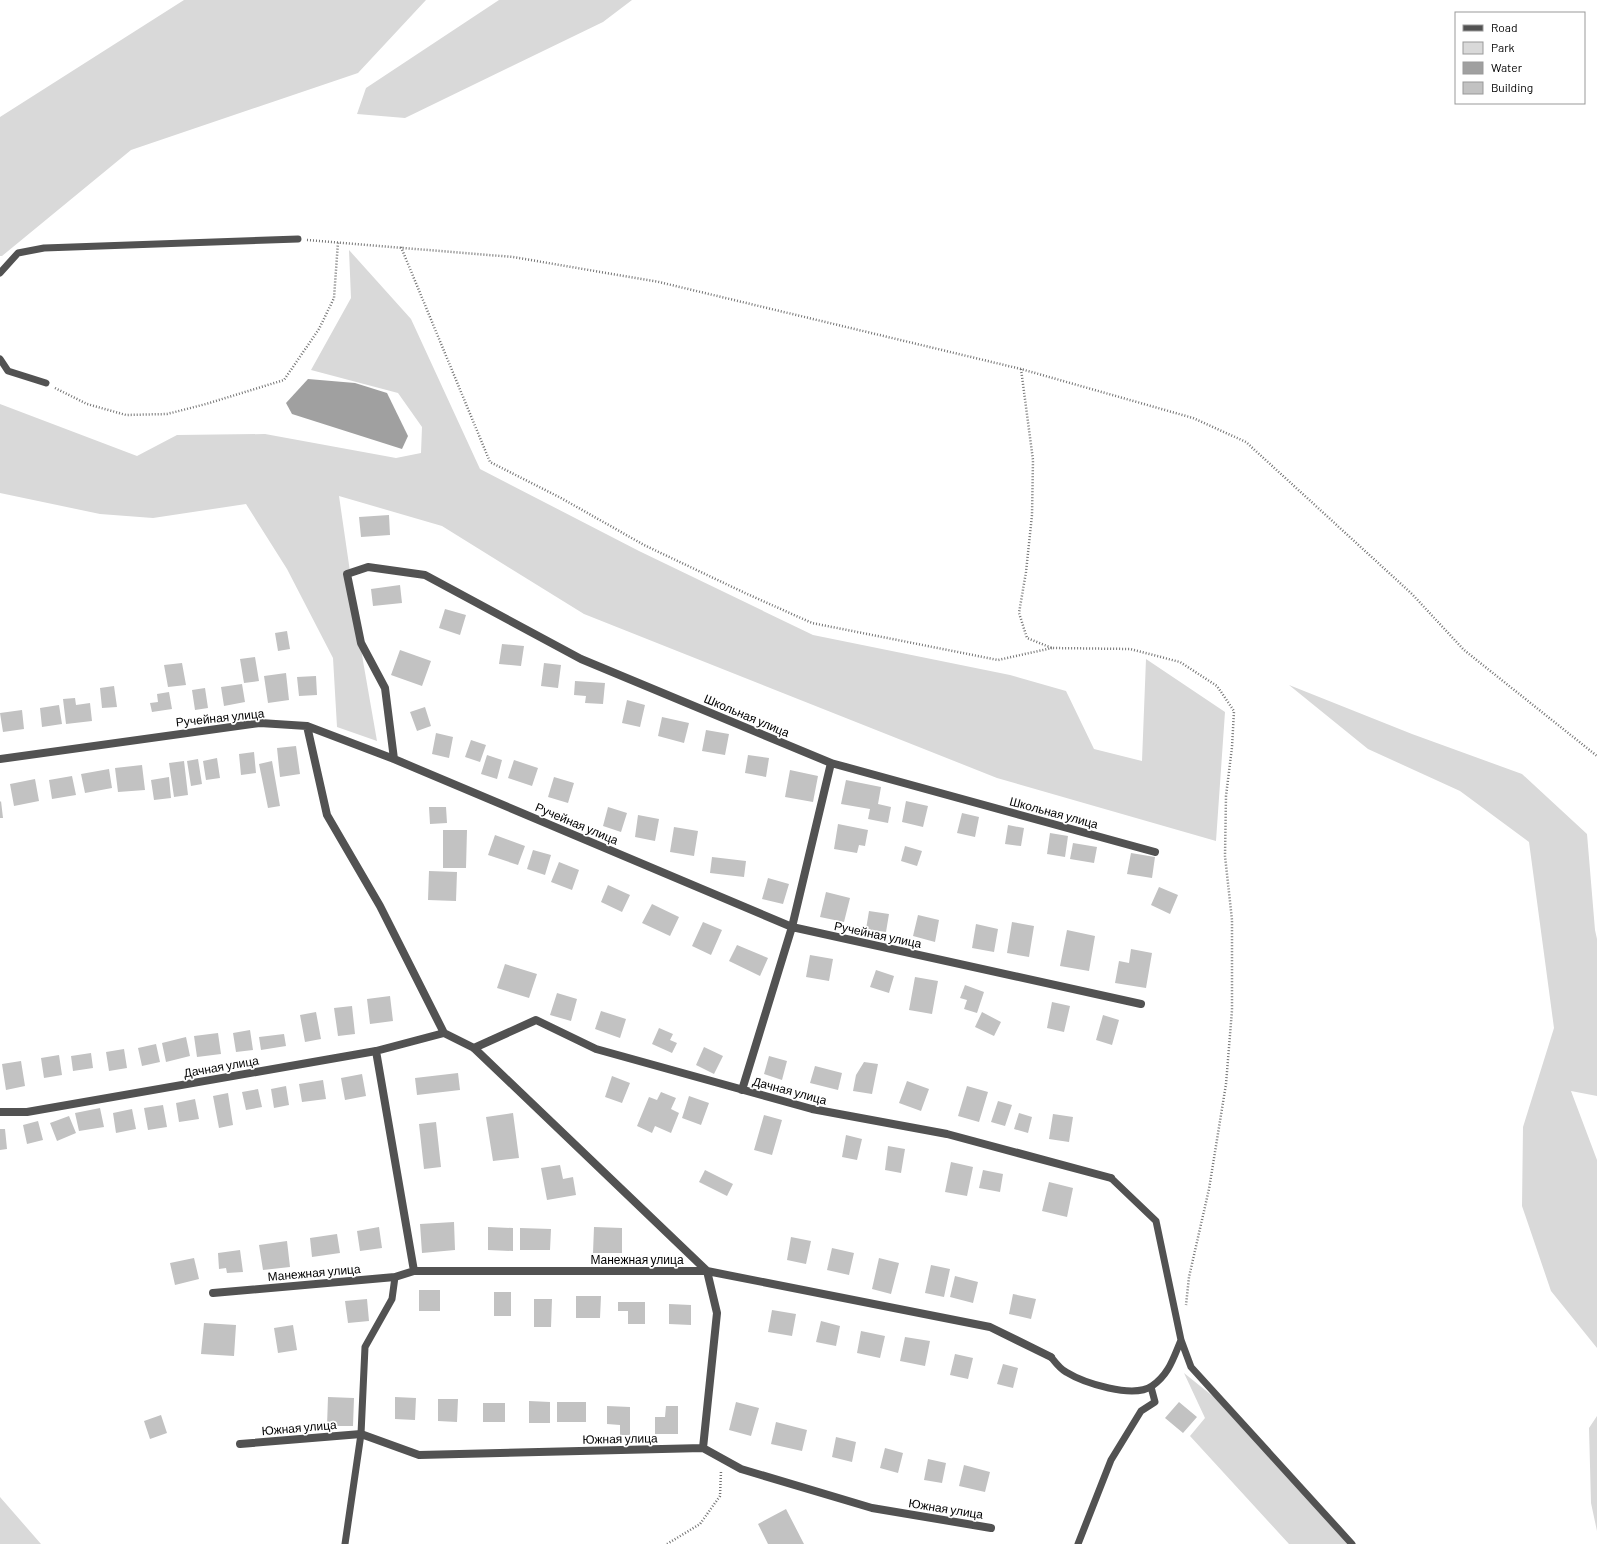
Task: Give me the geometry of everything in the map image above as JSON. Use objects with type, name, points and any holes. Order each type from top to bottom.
[{"type":"street","name":"Школьная улица","points":[[394,759],[386,688],[361,643],[347,574],[368,568],[425,575],[581,659],[831,763],[1155,852]]},
{"type":"street","name":"Ручейная улица","points":[[0,759],[260,723],[307,726],[394,759],[792,927],[1141,1004]]},
{"type":"street","points":[[307,726],[327,815],[380,906],[444,1033],[474,1048],[707,1271],[717,1313],[703,1448]]},
{"type":"street","points":[[742,1090],[792,927],[831,763]]},
{"type":"street","name":"Дачная улица","points":[[474,1048],[536,1020],[596,1049],[812,1110],[948,1134],[1111,1178]]},
{"type":"street","name":"Дачная улица","points":[[0,1112],[27,1112],[376,1051],[444,1033]]},
{"type":"street","points":[[376,1051],[414,1271]]},
{"type":"street","name":"Манежная улица","points":[[213,1293],[395,1277],[414,1271],[707,1271],[990,1327],[1051,1357]]},
{"type":"street","name":"Южная улица","points":[[240,1444],[361,1434],[419,1454],[703,1448],[741,1469],[872,1508],[991,1528]]},
{"type":"lane","points":[[0,273],[18,253],[44,248],[298,239]]},
{"type":"lane","points":[[0,359],[8,371],[46,383]]},
{"type":"lane","points":[[1111,1178],[1156,1221],[1181,1340],[1190,1367],[1352,1544]]},
{"type":"lane","points":[[345,1544],[361,1434],[366,1347],[392,1299],[395,1277]]},
{"type":"lane","points":[[1051,1357],[1064,1372],[1087,1382],[1112,1390],[1140,1390],[1151,1387],[1169,1369],[1181,1340]]},
{"type":"lane","points":[[1078,1544],[1110,1460],[1141,1412],[1155,1402],[1151,1387]]},
{"type":"path","points":[[298,239],[513,257],[659,282],[1022,369],[1192,418],[1246,442],[1412,594],[1464,650],[1597,756]]},
{"type":"path","points":[[46,383],[87,404],[126,415],[167,414],[206,404],[284,380],[319,329],[334,298],[338,242]]},
{"type":"path","points":[[401,247],[490,462],[561,498],[644,545],[812,623],[998,660],[1052,648],[1130,649],[1180,662],[1217,686],[1234,711],[1232,747],[1226,796],[1225,856],[1232,920],[1232,1010],[1226,1084],[1209,1189],[1189,1277],[1185,1312]]},
{"type":"path","points":[[1022,369],[1033,460],[1032,515],[1020,613],[1027,638],[1052,648]]},
{"type":"path","points":[[668,1544],[700,1524],[720,1496],[722,1459]]},
{"type":"green space","points":[[184,0],[426,0],[358,73],[131,150],[2,256],[0,256],[0,117]]},
{"type":"green space","points":[[499,0],[632,0],[603,22],[405,118],[357,114],[366,88]]},
{"type":"green space","points":[[349,250],[411,319],[480,469],[639,551],[813,635],[1010,675],[1066,691],[1094,749],[1142,761],[1146,659],[1225,712],[1216,841],[997,778],[584,614],[442,526],[339,496],[363,661],[377,741],[337,727],[333,658],[287,569],[246,504],[153,518],[100,514],[0,493],[0,404],[137,456],[177,435],[265,434],[396,458],[421,453],[422,427],[398,393],[311,370],[351,298]]},
{"type":"green space","points":[[1289,685],[1412,734],[1522,774],[1587,834],[1597,939],[1597,1096],[1571,1091],[1597,1160],[1597,1348],[1551,1291],[1522,1206],[1523,1127],[1554,1028],[1529,842],[1460,791],[1368,749]]},
{"type":"green space","points":[[1184,1373],[1230,1410],[1352,1544],[1289,1544],[1190,1436],[1205,1418]]},
{"type":"green space","points":[[1597,1416],[1597,1531],[1591,1503],[1589,1428]]},
{"type":"green space","points":[[0,1497],[41,1544],[0,1544]]},
{"type":"water","points":[[308,379],[355,383],[387,393],[408,436],[402,449],[292,414],[286,403]]},
{"type":"building","points":[[389,515],[390,535],[361,537],[359,517]]},
{"type":"building","points":[[400,585],[402,603],[373,606],[371,589]]},
{"type":"building","points":[[445,609],[466,615],[460,635],[439,628]]},
{"type":"building","points":[[287,631],[290,649],[278,651],[275,633]]},
{"type":"building","points":[[502,644],[524,646],[521,666],[499,664]]},
{"type":"building","points":[[400,650],[431,661],[422,686],[391,675]]},
{"type":"building","points":[[255,657],[259,681],[244,683],[240,659]]},
{"type":"building","points":[[182,663],[186,685],[168,687],[164,665]]},
{"type":"building","points":[[544,663],[561,665],[558,688],[541,686]]},
{"type":"building","points":[[286,673],[289,700],[268,703],[264,676]]},
{"type":"building","points":[[316,676],[317,695],[299,696],[297,677]]},
{"type":"building","points":[[575,681],[605,683],[603,704],[585,703],[586,696],[574,695]]},
{"type":"building","points":[[242,684],[245,702],[224,706],[221,687]]},
{"type":"building","points":[[114,686],[117,707],[102,708],[100,688]]},
{"type":"building","points":[[205,688],[208,708],[195,710],[192,690]]},
{"type":"building","points":[[169,692],[172,709],[152,712],[150,703],[158,702],[157,694]]},
{"type":"building","points":[[75,698],[76,705],[90,703],[92,721],[66,724],[63,699]]},
{"type":"building","points":[[627,700],[645,705],[640,727],[622,723]]},
{"type":"building","points":[[59,705],[62,724],[42,727],[40,708]]},
{"type":"building","points":[[425,707],[431,726],[417,731],[410,712]]},
{"type":"building","points":[[22,710],[24,729],[3,732],[0,713]]},
{"type":"building","points":[[662,717],[689,723],[684,743],[658,736]]},
{"type":"building","points":[[706,730],[729,734],[725,755],[702,751]]},
{"type":"building","points":[[436,733],[453,737],[449,758],[432,754]]},
{"type":"building","points":[[471,740],[486,745],[480,762],[465,757]]},
{"type":"building","points":[[296,746],[300,774],[280,777],[277,748]]},
{"type":"building","points":[[254,752],[256,773],[241,775],[239,754]]},
{"type":"building","points":[[487,755],[502,760],[497,779],[481,774]]},
{"type":"building","points":[[748,755],[769,758],[766,777],[745,773]]},
{"type":"building","points":[[217,758],[220,778],[206,780],[203,761]]},
{"type":"building","points":[[198,759],[202,784],[191,786],[187,761]]},
{"type":"building","points":[[514,760],[538,768],[532,786],[508,778]]},
{"type":"building","points":[[184,761],[188,795],[174,797],[169,763]]},
{"type":"building","points":[[272,761],[280,806],[268,808],[259,764]]},
{"type":"building","points":[[142,765],[145,790],[118,792],[115,768]]},
{"type":"building","points":[[109,769],[112,788],[85,793],[81,774]]},
{"type":"building","points":[[790,770],[818,776],[813,802],[785,797]]},
{"type":"building","points":[[72,776],[76,795],[52,799],[49,780]]},
{"type":"building","points":[[169,777],[171,798],[154,800],[151,780]]},
{"type":"building","points":[[554,777],[574,783],[568,803],[548,797]]},
{"type":"building","points":[[35,779],[39,801],[14,806],[10,784]]},
{"type":"building","points":[[846,780],[881,787],[878,804],[891,807],[888,823],[868,819],[870,809],[841,804]]},
{"type":"building","points":[[1,801],[3,818],[0,818]]},
{"type":"building","points":[[906,801],[928,806],[923,827],[902,822]]},
{"type":"building","points":[[429,807],[446,807],[447,823],[430,824]]},
{"type":"building","points":[[608,807],[627,813],[621,832],[603,826]]},
{"type":"building","points":[[962,813],[979,817],[975,837],[957,833]]},
{"type":"building","points":[[638,815],[659,819],[655,841],[635,837]]},
{"type":"building","points":[[838,824],[868,830],[865,846],[859,845],[857,853],[834,849]]},
{"type":"building","points":[[1008,825],[1024,828],[1021,846],[1005,844]]},
{"type":"building","points":[[674,827],[698,831],[694,856],[670,852]]},
{"type":"building","points":[[443,830],[467,830],[466,868],[443,868]]},
{"type":"building","points":[[1050,833],[1068,836],[1065,857],[1047,854]]},
{"type":"building","points":[[495,835],[525,846],[518,865],[488,855]]},
{"type":"building","points":[[1073,843],[1097,847],[1094,863],[1070,859]]},
{"type":"building","points":[[905,846],[922,851],[917,866],[901,861]]},
{"type":"building","points":[[533,850],[551,855],[545,875],[527,869]]},
{"type":"building","points":[[1131,853],[1155,857],[1152,878],[1127,874]]},
{"type":"building","points":[[712,857],[746,861],[744,877],[710,873]]},
{"type":"building","points":[[559,862],[579,870],[572,890],[551,882]]},
{"type":"building","points":[[429,871],[457,872],[456,901],[428,900]]},
{"type":"building","points":[[768,878],[789,884],[783,904],[762,899]]},
{"type":"building","points":[[608,885],[630,895],[622,912],[601,902]]},
{"type":"building","points":[[1159,887],[1178,895],[1170,914],[1151,905]]},
{"type":"building","points":[[826,892],[850,898],[844,922],[820,917]]},
{"type":"building","points":[[652,904],[679,917],[670,936],[642,923]]},
{"type":"building","points":[[869,911],[889,914],[886,932],[866,929]]},
{"type":"building","points":[[918,915],[939,920],[935,942],[913,936]]},
{"type":"building","points":[[703,922],[722,930],[711,955],[692,946]]},
{"type":"building","points":[[1012,922],[1034,926],[1029,957],[1007,953]]},
{"type":"building","points":[[976,924],[998,929],[994,952],[972,948]]},
{"type":"building","points":[[1067,930],[1095,936],[1089,971],[1060,966]]},
{"type":"building","points":[[737,945],[768,958],[760,976],[729,961]]},
{"type":"building","points":[[1131,949],[1152,953],[1146,988],[1115,983],[1119,961],[1129,963]]},
{"type":"building","points":[[810,955],[833,959],[829,981],[806,977]]},
{"type":"building","points":[[505,964],[537,974],[529,998],[497,988]]},
{"type":"building","points":[[876,970],[894,976],[889,993],[870,987]]},
{"type":"building","points":[[915,977],[938,981],[932,1014],[909,1010]]},
{"type":"building","points":[[965,985],[984,992],[977,1013],[964,1009],[967,1000],[960,998]]},
{"type":"building","points":[[557,993],[577,999],[571,1021],[550,1015]]},
{"type":"building","points":[[390,996],[393,1021],[370,1024],[367,999]]},
{"type":"building","points":[[1052,1002],[1070,1006],[1064,1032],[1047,1028]]},
{"type":"building","points":[[352,1006],[355,1034],[338,1036],[334,1008]]},
{"type":"building","points":[[601,1011],[626,1019],[620,1038],[595,1029]]},
{"type":"building","points":[[316,1012],[321,1039],[305,1042],[300,1015]]},
{"type":"building","points":[[982,1012],[1001,1022],[994,1036],[975,1027]]},
{"type":"building","points":[[1103,1015],[1119,1020],[1112,1045],[1096,1040]]},
{"type":"building","points":[[659,1028],[673,1034],[670,1040],[677,1043],[672,1053],[652,1044]]},
{"type":"building","points":[[250,1030],[253,1050],[236,1052],[233,1033]]},
{"type":"building","points":[[218,1033],[221,1054],[197,1057],[194,1036]]},
{"type":"building","points":[[284,1034],[286,1046],[261,1050],[259,1037]]},
{"type":"building","points":[[186,1037],[190,1056],[166,1062],[162,1043]]},
{"type":"building","points":[[156,1044],[160,1062],[142,1066],[138,1048]]},
{"type":"building","points":[[704,1047],[723,1056],[714,1074],[696,1065]]},
{"type":"building","points":[[124,1049],[127,1068],[109,1071],[106,1052]]},
{"type":"building","points":[[91,1053],[93,1068],[73,1071],[71,1056]]},
{"type":"building","points":[[59,1055],[62,1075],[44,1078],[41,1058]]},
{"type":"building","points":[[769,1056],[787,1061],[782,1080],[764,1074]]},
{"type":"building","points":[[21,1061],[25,1086],[6,1090],[2,1064]]},
{"type":"building","points":[[864,1062],[878,1064],[872,1094],[853,1091],[856,1075]]},
{"type":"building","points":[[815,1066],[842,1073],[838,1090],[810,1083]]},
{"type":"building","points":[[458,1073],[460,1090],[417,1095],[415,1078]]},
{"type":"building","points":[[362,1074],[366,1096],[345,1100],[341,1078]]},
{"type":"building","points":[[612,1076],[630,1083],[622,1103],[605,1097]]},
{"type":"building","points":[[323,1080],[326,1099],[302,1102],[299,1084]]},
{"type":"building","points":[[907,1081],[929,1089],[921,1111],[899,1103]]},
{"type":"building","points":[[286,1086],[289,1105],[274,1108],[271,1089]]},
{"type":"building","points":[[967,1086],[988,1092],[979,1122],[958,1116]]},
{"type":"building","points":[[258,1089],[262,1107],[246,1110],[242,1092]]},
{"type":"building","points":[[661,1092],[676,1098],[671,1109],[679,1113],[671,1133],[655,1126],[652,1133],[637,1126],[649,1097],[657,1100]]},
{"type":"building","points":[[228,1093],[233,1125],[219,1128],[213,1096]]},
{"type":"building","points":[[689,1096],[709,1103],[701,1125],[682,1118]]},
{"type":"building","points":[[195,1099],[199,1119],[179,1122],[176,1103]]},
{"type":"building","points":[[998,1101],[1012,1105],[1005,1126],[991,1122]]},
{"type":"building","points":[[163,1105],[167,1127],[148,1130],[144,1108]]},
{"type":"building","points":[[100,1108],[104,1127],[79,1131],[75,1113]]},
{"type":"building","points":[[132,1109],[136,1129],[116,1133],[113,1113]]},
{"type":"building","points":[[513,1113],[519,1158],[493,1161],[486,1117]]},
{"type":"building","points":[[1019,1113],[1032,1117],[1028,1133],[1014,1129]]},
{"type":"building","points":[[1053,1114],[1073,1117],[1069,1142],[1049,1139]]},
{"type":"building","points":[[764,1115],[782,1120],[772,1155],[754,1150]]},
{"type":"building","points":[[69,1116],[76,1133],[57,1141],[50,1123]]},
{"type":"building","points":[[38,1121],[43,1140],[27,1144],[23,1125]]},
{"type":"building","points":[[436,1122],[441,1167],[424,1169],[419,1124]]},
{"type":"building","points":[[0,1129],[5,1129],[7,1149],[0,1150]]},
{"type":"building","points":[[846,1135],[862,1139],[857,1160],[842,1157]]},
{"type":"building","points":[[888,1146],[905,1149],[901,1173],[885,1170]]},
{"type":"building","points":[[951,1162],[973,1167],[967,1196],[945,1192]]},
{"type":"building","points":[[560,1165],[563,1179],[573,1177],[576,1195],[547,1200],[541,1168]]},
{"type":"building","points":[[705,1170],[733,1184],[727,1196],[699,1182]]},
{"type":"building","points":[[983,1170],[1003,1174],[1000,1192],[979,1188]]},
{"type":"building","points":[[1049,1182],[1073,1188],[1067,1217],[1042,1211]]},
{"type":"building","points":[[454,1222],[455,1250],[422,1253],[420,1224]]},
{"type":"building","points":[[379,1227],[382,1248],[360,1251],[357,1231]]},
{"type":"building","points":[[488,1227],[513,1228],[513,1251],[488,1250]]},
{"type":"building","points":[[594,1227],[622,1228],[622,1253],[593,1253]]},
{"type":"building","points":[[520,1228],[551,1229],[550,1250],[520,1250]]},
{"type":"building","points":[[337,1234],[340,1253],[312,1257],[310,1238]]},
{"type":"building","points":[[791,1237],[811,1241],[806,1264],[787,1260]]},
{"type":"building","points":[[287,1241],[290,1267],[263,1270],[259,1245]]},
{"type":"building","points":[[832,1248],[854,1253],[849,1275],[827,1270]]},
{"type":"building","points":[[240,1250],[243,1272],[227,1273],[226,1268],[219,1269],[218,1253]]},
{"type":"building","points":[[194,1258],[199,1279],[175,1285],[170,1263]]},
{"type":"building","points":[[879,1258],[899,1263],[891,1294],[872,1289]]},
{"type":"building","points":[[931,1265],[950,1269],[944,1297],[925,1293]]},
{"type":"building","points":[[955,1276],[978,1282],[973,1303],[950,1297]]},
{"type":"building","points":[[419,1290],[440,1290],[440,1311],[419,1311]]},
{"type":"building","points":[[494,1292],[511,1292],[511,1316],[494,1316]]},
{"type":"building","points":[[1013,1294],[1036,1299],[1031,1319],[1009,1314]]},
{"type":"building","points":[[576,1296],[601,1296],[600,1318],[576,1318]]},
{"type":"building","points":[[367,1299],[369,1321],[348,1323],[345,1301]]},
{"type":"building","points":[[534,1299],[552,1299],[551,1327],[534,1327]]},
{"type":"building","points":[[618,1302],[645,1302],[645,1324],[628,1324],[628,1311],[618,1311]]},
{"type":"building","points":[[669,1304],[691,1305],[691,1325],[669,1324]]},
{"type":"building","points":[[772,1310],[796,1314],[792,1336],[768,1332]]},
{"type":"building","points":[[821,1321],[840,1326],[836,1346],[816,1342]]},
{"type":"building","points":[[204,1323],[236,1325],[234,1356],[201,1354]]},
{"type":"building","points":[[293,1325],[297,1350],[278,1353],[274,1328]]},
{"type":"building","points":[[861,1331],[885,1336],[880,1358],[857,1353]]},
{"type":"building","points":[[905,1337],[930,1341],[925,1366],[900,1361]]},
{"type":"building","points":[[955,1354],[973,1358],[968,1379],[950,1375]]},
{"type":"building","points":[[1003,1364],[1018,1368],[1013,1388],[997,1384]]},
{"type":"building","points":[[328,1397],[354,1398],[353,1426],[327,1426]]},
{"type":"building","points":[[395,1397],[416,1398],[415,1420],[395,1419]]},
{"type":"building","points":[[438,1399],[458,1399],[457,1422],[438,1421]]},
{"type":"building","points":[[529,1401],[550,1402],[550,1423],[529,1423]]},
{"type":"building","points":[[557,1402],[586,1402],[586,1422],[557,1422]]},
{"type":"building","points":[[736,1402],[759,1408],[751,1436],[729,1430]]},
{"type":"building","points":[[1179,1402],[1197,1417],[1183,1433],[1165,1418]]},
{"type":"building","points":[[483,1403],[505,1403],[505,1422],[483,1422]]},
{"type":"building","points":[[607,1406],[630,1407],[630,1435],[620,1435],[620,1425],[607,1424]]},
{"type":"building","points":[[666,1406],[678,1406],[678,1434],[655,1434],[655,1417],[665,1417]]},
{"type":"building","points":[[161,1415],[167,1433],[150,1439],[144,1421]]},
{"type":"building","points":[[776,1422],[807,1430],[802,1451],[771,1444]]},
{"type":"building","points":[[836,1437],[856,1442],[852,1462],[832,1457]]},
{"type":"building","points":[[885,1448],[903,1453],[898,1473],[880,1468]]},
{"type":"building","points":[[928,1459],[946,1463],[942,1483],[924,1480]]},
{"type":"building","points":[[964,1465],[990,1472],[985,1492],[959,1486]]},
{"type":"building","points":[[786,1509],[804,1544],[768,1544],[758,1524]]}]
